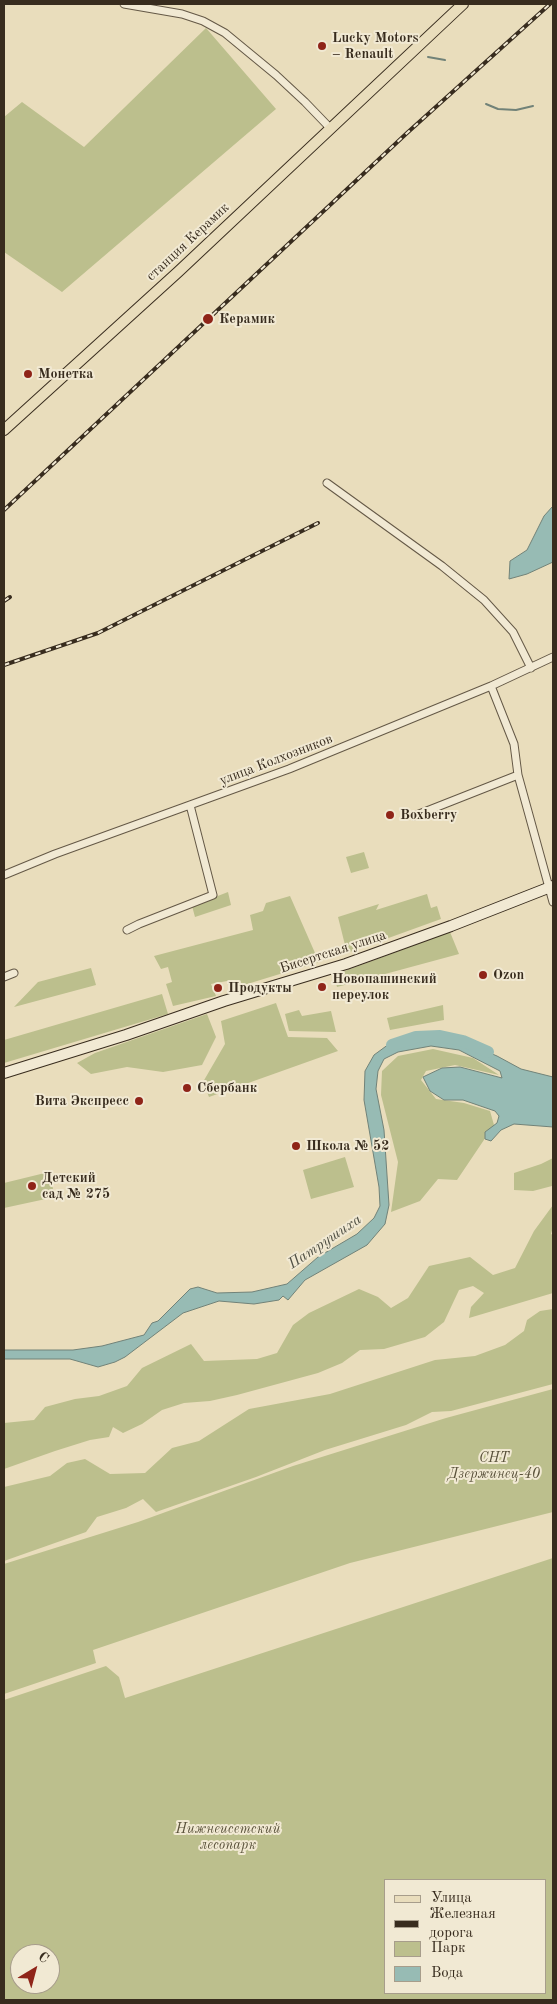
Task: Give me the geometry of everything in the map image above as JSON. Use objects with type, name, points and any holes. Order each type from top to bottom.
[{"type":"main road","name":"станция Керамик","points":[[4,430],[331,129],[463,4]]},
{"type":"main road","name":"Бисертская улица","points":[[4,1073],[117,1038],[224,1001],[346,964],[451,926],[552,886]]},
{"type":"street","points":[[124,4],[182,14],[203,21],[225,33],[305,102],[331,129]]},
{"type":"street","points":[[328,483],[442,566],[484,600],[513,632],[531,668]]},
{"type":"street","name":"улица Колхозников","points":[[4,875],[55,854],[289,770],[491,686],[553,657]]},
{"type":"street","points":[[491,686],[514,744],[518,775],[552,886],[553,902]]},
{"type":"street","points":[[414,816],[518,775]]},
{"type":"street","points":[[128,930],[213,895],[190,805]]},
{"type":"street","points":[[4,977],[14,973]]},
{"type":"green space","points":[[206,28],[276,109],[62,292],[4,252],[4,117],[22,102],[84,147]]},
{"type":"green space","points":[[364,852],[369,868],[351,873],[346,857]]},
{"type":"green space","points":[[228,892],[231,905],[195,917],[192,906]]},
{"type":"green space","points":[[427,894],[431,908],[437,906],[441,919],[347,953],[338,917],[379,904],[376,910]]},
{"type":"green space","points":[[290,896],[319,962],[231,989],[227,981],[211,984],[216,996],[173,1006],[166,984],[172,982],[168,967],[161,969],[154,956],[253,930],[250,915],[263,911],[266,903]]},
{"type":"green space","points":[[450,932],[459,954],[337,987],[334,975]]},
{"type":"green space","points":[[91,968],[96,985],[14,1007],[38,982]]},
{"type":"green space","points":[[162,994],[168,1014],[4,1063],[4,1040]]},
{"type":"green space","points":[[276,1003],[288,1037],[327,1038],[338,1051],[209,1097],[203,1082],[225,1044],[221,1021]]},
{"type":"green space","points":[[443,1005],[444,1020],[390,1030],[387,1018]]},
{"type":"green space","points":[[299,1010],[302,1016],[331,1011],[336,1032],[289,1031],[285,1014]]},
{"type":"green space","points":[[207,1014],[216,1037],[202,1065],[163,1072],[127,1067],[91,1074],[77,1063],[95,1053]]},
{"type":"green space","points":[[433,1049],[473,1058],[499,1075],[455,1065],[426,1071],[421,1080],[436,1099],[464,1103],[490,1111],[494,1125],[457,1180],[438,1179],[420,1201],[391,1212],[398,1162],[381,1095],[382,1071],[398,1056]]},
{"type":"green space","points":[[345,1157],[354,1187],[311,1199],[303,1170]]},
{"type":"green space","points":[[553,1158],[553,1188],[552,1186],[533,1191],[514,1190],[514,1173]]},
{"type":"green space","points":[[49,1172],[55,1197],[4,1208],[4,1183]]},
{"type":"green space","points":[[553,1205],[553,1227],[551,1234],[553,1235],[553,1293],[469,1318],[471,1307],[484,1293],[473,1286],[459,1290],[444,1322],[425,1337],[384,1349],[360,1350],[342,1363],[318,1373],[237,1395],[210,1401],[184,1403],[162,1410],[142,1424],[123,1433],[113,1427],[109,1437],[90,1440],[4,1469],[4,1423],[34,1420],[45,1407],[75,1399],[99,1396],[127,1386],[142,1368],[191,1344],[204,1361],[257,1359],[277,1353],[293,1325],[309,1313],[359,1289],[378,1297],[391,1308],[408,1298],[429,1266],[470,1257],[493,1275],[515,1268],[534,1231]]},
{"type":"green space","points":[[553,1309],[553,1384],[451,1411],[432,1412],[406,1425],[325,1450],[256,1477],[156,1512],[143,1499],[126,1508],[97,1517],[86,1532],[4,1561],[4,1487],[50,1476],[67,1463],[85,1459],[110,1474],[145,1473],[172,1448],[199,1441],[249,1409],[330,1394],[435,1360],[475,1356],[505,1345],[524,1331],[527,1320],[540,1311]]},
{"type":"green space","name":"СНТ Дзержинец-40","points":[[553,1389],[553,1512],[350,1563],[93,1650],[96,1663],[4,1694],[4,1564],[138,1522],[293,1466],[446,1418]]},
{"type":"green space","name":"Нижнеисетский лесопарк","points":[[553,1558],[553,2000],[4,2000],[4,1700],[106,1666],[119,1677],[125,1698]]},
{"type":"water","points":[[553,506],[553,562],[527,574],[509,579],[510,561],[527,550],[544,516]]},
{"type":"water","points":[[422,1036],[438,1036],[459,1040],[497,1056],[521,1069],[553,1077],[553,1127],[514,1124],[501,1130],[491,1141],[485,1139],[485,1132],[497,1123],[499,1116],[495,1111],[463,1100],[444,1100],[430,1091],[423,1077],[442,1068],[460,1067],[502,1078],[500,1071],[459,1050],[431,1046],[398,1052],[384,1059],[378,1071],[376,1089],[384,1130],[389,1205],[385,1224],[367,1245],[305,1280],[288,1300],[283,1296],[279,1300],[254,1304],[219,1301],[183,1313],[125,1357],[115,1362],[98,1367],[70,1359],[4,1359],[4,1350],[73,1350],[102,1346],[144,1335],[152,1323],[158,1321],[190,1289],[198,1287],[217,1293],[252,1292],[287,1284],[318,1257],[357,1234],[374,1218],[380,1206],[379,1187],[364,1100],[365,1071],[374,1055],[389,1044]]},
{"type":"waterway","points":[[428,57],[445,60]]},
{"type":"waterway","points":[[486,104],[498,109],[516,110],[533,106]]},
{"type":"waterway","name":"Патрушиха","points":[[392,1045],[416,1037],[440,1036],[463,1041],[488,1052]]},
{"type":"railway","points":[[4,510],[407,133],[550,4]]},
{"type":"railway","points":[[4,665],[98,633],[318,523]]},
{"type":"railway","points":[[4,601],[10,597]]},
{"type":"place","name":"Lucky Motors – Renault","points":[[322,46]]},
{"type":"place","name":"Керамик","points":[[208,319]]},
{"type":"place","name":"Монетка","points":[[28,374]]},
{"type":"place","name":"Boxberry","points":[[390,815]]},
{"type":"place","name":"Ozon","points":[[483,975]]},
{"type":"place","name":"Новопашинский переулок","points":[[322,987]]},
{"type":"place","name":"Продукты","points":[[218,988]]},
{"type":"place","name":"Сбербанк","points":[[187,1088]]},
{"type":"place","name":"Вита Экспресс","points":[[139,1101]]},
{"type":"place","name":"Школа № 52","points":[[296,1146]]},
{"type":"place","name":"Детский сад № 275","points":[[32,1186]]}]
